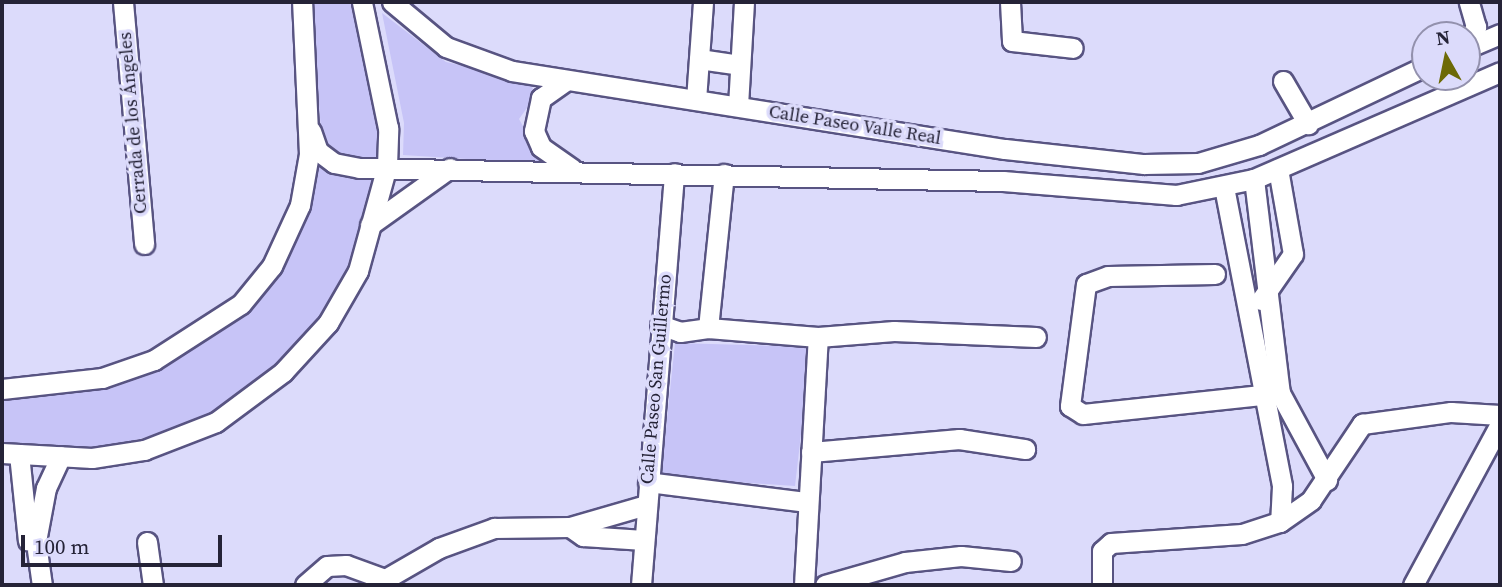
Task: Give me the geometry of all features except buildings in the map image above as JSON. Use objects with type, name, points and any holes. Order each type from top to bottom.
[{"type":"street","name":"Cerrada de los Ángeles","points":[[123,2],[144,244]]},
{"type":"street","points":[[2,389],[102,377],[155,360],[204,333],[241,304],[272,266],[300,205],[311,131],[302,2]]},
{"type":"street","points":[[43,585],[26,485],[10,454],[61,456],[144,450],[216,422],[250,400],[328,323],[358,271],[387,166],[388,128],[362,2]]},
{"type":"street","name":"Calle Paseo Valle Real","points":[[392,2],[446,47],[512,71],[1005,149],[1144,164],[1224,157],[1308,124],[1411,73]]},
{"type":"street","points":[[696,100],[703,2]]},
{"type":"street","points":[[737,106],[744,2]]},
{"type":"street","points":[[1010,2],[1013,41],[1073,48]]},
{"type":"street","points":[[1469,2],[1474,21]]},
{"type":"street","points":[[1481,42],[1500,34]]},
{"type":"street","points":[[699,59],[740,65]]},
{"type":"street","points":[[311,131],[318,150],[334,163],[1003,181],[1142,193],[1224,187],[1254,179],[1500,72]]},
{"type":"street","points":[[568,80],[541,98],[534,131],[541,147],[572,169]]},
{"type":"street","points":[[1283,81],[1308,124]]},
{"type":"street","points":[[1439,91],[1444,97]]},
{"type":"street","points":[[1003,181],[1005,149]]},
{"type":"street","points":[[1078,187],[1080,157]]},
{"type":"street","points":[[1142,193],[1144,164]]},
{"type":"street","points":[[370,225],[450,168]]},
{"type":"street","points":[[1247,312],[1266,295],[1293,254],[1278,169]]},
{"type":"street","name":"Calle Paseo San Guillermo","points":[[641,585],[674,173]]},
{"type":"street","points":[[708,328],[724,174]]},
{"type":"street","points":[[1254,179],[1266,295],[1271,394],[1282,486],[1280,522]]},
{"type":"street","points":[[1224,187],[1247,312],[1271,394],[1327,480]]},
{"type":"street","points":[[1215,274],[1108,276],[1086,284],[1070,406],[1083,414],[1271,394]]},
{"type":"street","points":[[660,325],[680,332],[708,328],[818,337],[894,331],[1036,337]]},
{"type":"street","points":[[804,585],[806,502],[818,337]]},
{"type":"street","points":[[1306,449],[1347,439],[1383,417],[1500,415]]},
{"type":"street","points":[[1413,585],[1500,424]]},
{"type":"street","points":[[811,452],[959,439],[1025,449]]},
{"type":"street","points":[[1102,585],[1102,551],[1111,543],[1242,534],[1280,522],[1311,500],[1327,480],[1347,439]]},
{"type":"street","points":[[34,535],[46,488],[61,456]]},
{"type":"street","points":[[648,482],[806,502]]},
{"type":"street","points":[[26,485],[46,488]]},
{"type":"street","points":[[1282,486],[1311,500]]},
{"type":"street","points":[[305,585],[327,566],[346,565],[379,581],[494,528],[570,527],[646,505]]},
{"type":"street","points":[[570,527],[583,536],[644,540]]},
{"type":"street","points":[[147,542],[153,585]]},
{"type":"street","points":[[804,559],[828,584],[905,562],[961,556],[1011,561]]},
{"type":"shaded area","points":[[311,2],[359,2],[383,133],[380,178],[353,269],[280,369],[209,419],[94,452],[2,449],[2,392],[155,365],[267,282],[322,143]]},
{"type":"shaded area","points":[[382,13],[446,62],[526,80],[537,94],[519,119],[544,164],[403,155],[404,123]]},
{"type":"shaded area","points":[[675,343],[811,347],[795,486],[661,477]]}]
